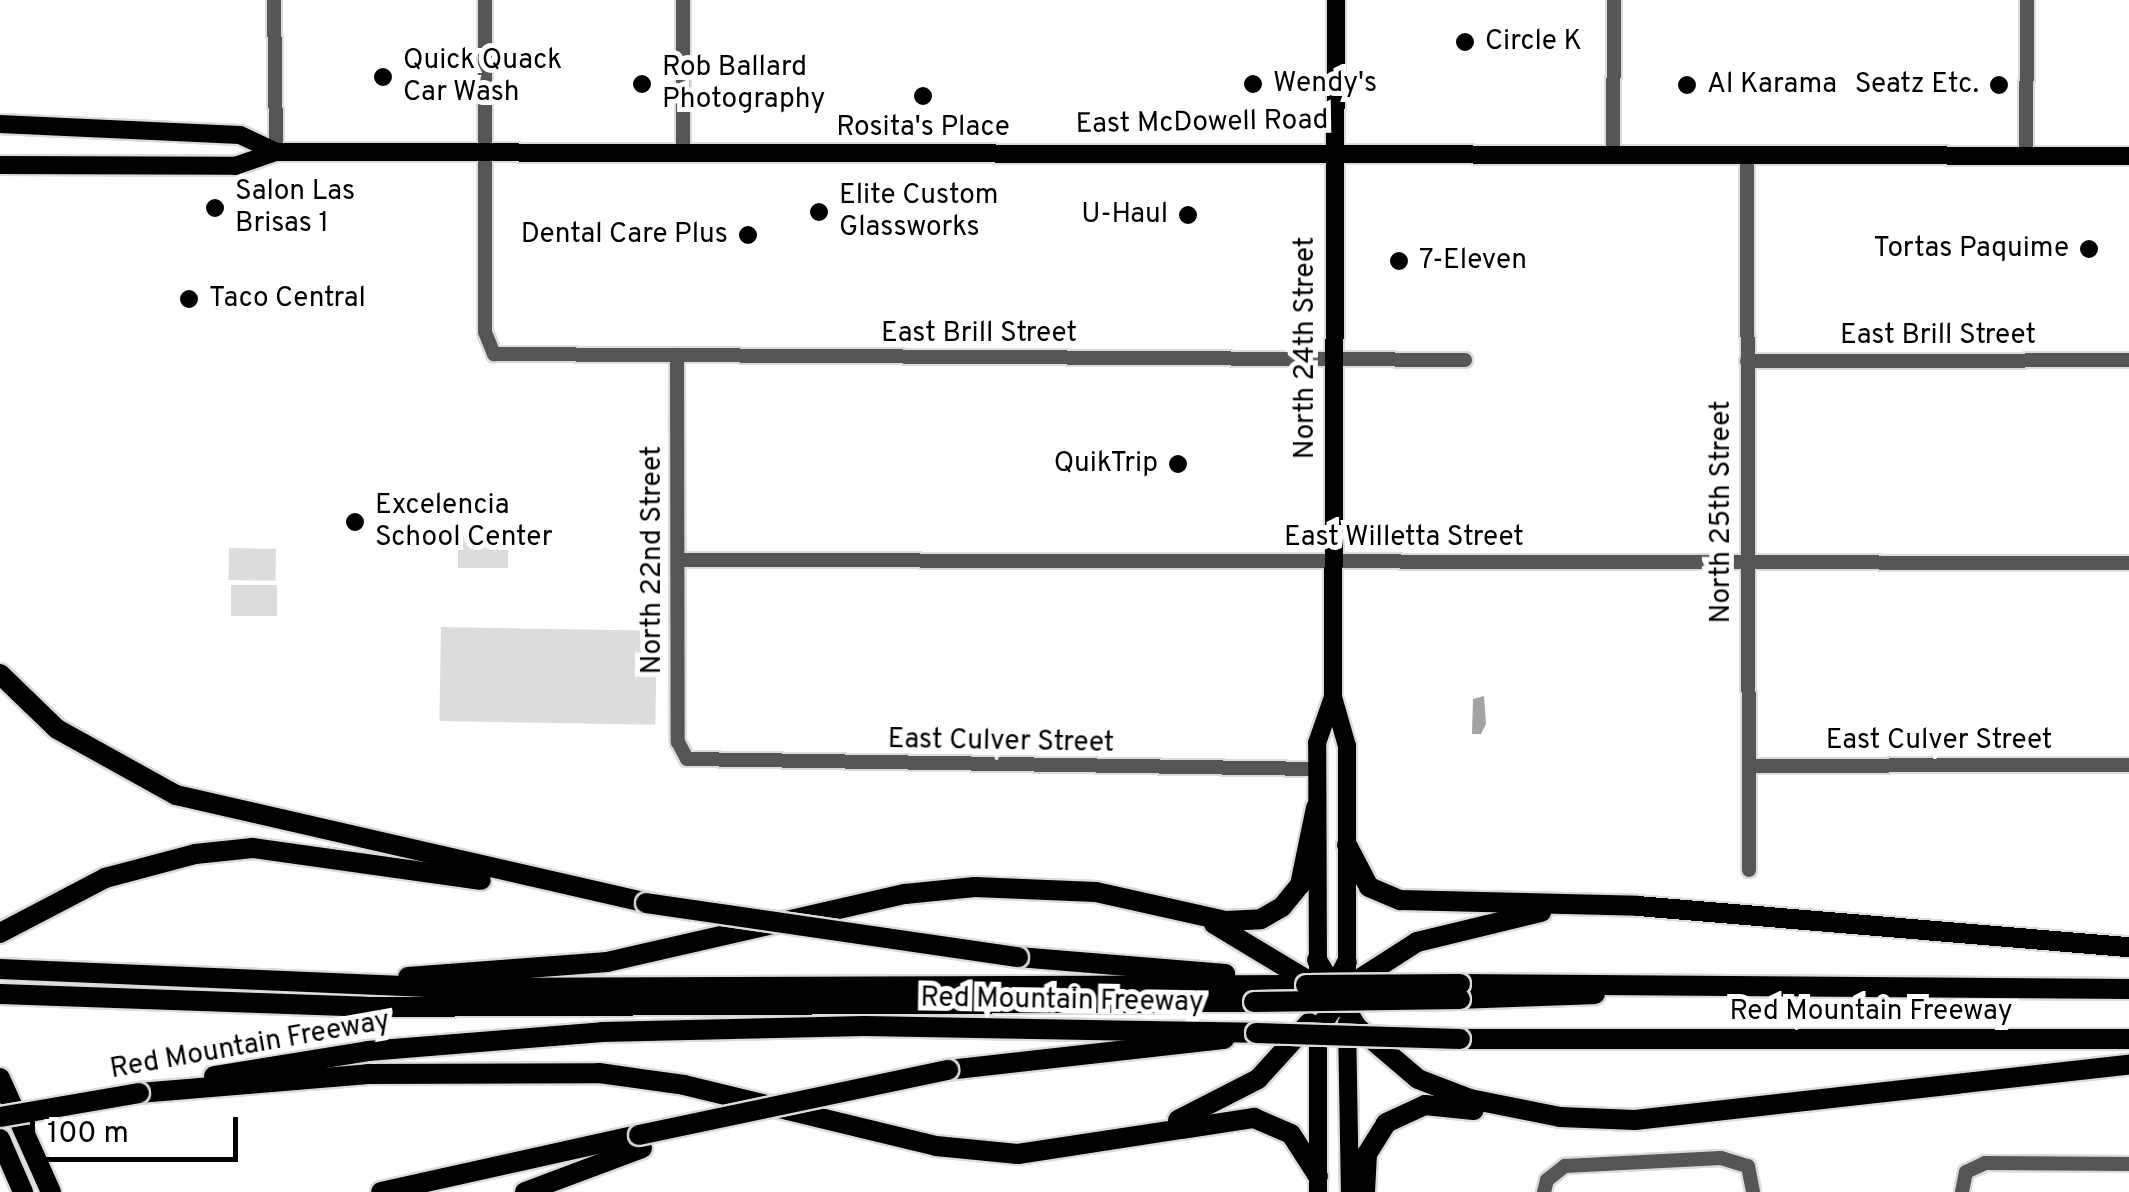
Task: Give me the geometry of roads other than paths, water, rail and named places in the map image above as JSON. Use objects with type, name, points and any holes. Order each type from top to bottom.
[{"type":"highway","points":[[0,674],[57,729],[176,795],[646,903]]},
{"type":"highway","points":[[349,986],[607,962],[937,890],[1056,888],[1204,918],[1247,922],[1282,908],[1305,874],[1316,808]]},
{"type":"highway","points":[[1347,845],[1369,887],[1400,900],[1577,906],[2129,947]]},
{"type":"highway","points":[[0,932],[57,899],[148,864],[254,848],[1253,988]]},
{"type":"highway","points":[[1124,1139],[1240,1092],[1289,1050],[1330,1003],[1417,942],[1577,906]]},
{"type":"highway","points":[[1204,918],[1330,1003],[1368,1041],[1418,1078],[1470,1099],[1560,1116]]},
{"type":"highway","points":[[1318,960],[1330,1003]]},
{"type":"highway","points":[[1330,1003],[1347,962]]},
{"type":"highway","name":"Red Mountain Freeway","points":[[0,969],[103,995],[349,986],[1253,988],[1330,1003],[1460,991],[2129,989]]},
{"type":"highway","points":[[0,1006],[103,995],[367,1007],[1253,988],[1460,991]]},
{"type":"highway","points":[[0,994],[864,1026]]},
{"type":"highway","name":"Red Mountain Freeway","points":[[0,1117],[264,1066],[445,1042],[864,1026],[1460,1039],[2129,1040]]},
{"type":"highway","points":[[382,1192],[640,1142],[948,1070],[1168,1049],[1256,1034]]},
{"type":"highway","points":[[1365,1192],[1375,1136],[1413,1107],[1635,1120],[2129,1065]]},
{"type":"highway","points":[[139,1093],[368,1074],[567,1071],[684,1086],[980,1153],[1056,1152],[1254,1118],[1291,1134],[1318,1184]]},
{"type":"highway","points":[[0,1078],[51,1192]]},
{"type":"highway","points":[[0,1090],[36,1192]]},
{"type":"highway","points":[[0,1139],[22,1192]]},
{"type":"highway","points":[[525,1192],[640,1142]]},
{"type":"main road","name":"North 24th Street","points":[[1318,960],[1317,769],[1333,696],[1336,0]]},
{"type":"main road","name":"East McDowell Road","points":[[0,124],[240,135],[276,152]]},
{"type":"main road","name":"East McDowell Road","points":[[0,165],[235,166],[276,152],[1336,150],[2129,156]]},
{"type":"main road","name":"North 24th Street","points":[[1333,696],[1347,746],[1347,962]]},
{"type":"main road","points":[[1318,1184],[1330,1003]]},
{"type":"main road","points":[[1330,1003],[1350,1192]]},
{"type":"street","points":[[274,0],[276,152]]},
{"type":"street","points":[[484,154],[485,0]]},
{"type":"street","points":[[683,0],[683,154]]},
{"type":"street","points":[[1613,153],[1614,0]]},
{"type":"street","points":[[2026,156],[2027,0]]},
{"type":"street","name":"East Brill Street","points":[[484,154],[486,332],[494,354],[1465,360]]},
{"type":"street","name":"North 25th Street","points":[[1747,154],[1749,870]]},
{"type":"street","name":"North 22nd Street","points":[[677,358],[678,742],[687,758]]},
{"type":"street","name":"East Brill Street","points":[[1747,361],[2129,360]]},
{"type":"street","name":"East Willetta Street","points":[[679,560],[2129,563]]},
{"type":"street","name":"East Culver Street","points":[[687,758],[1317,769]]},
{"type":"street","name":"East Culver Street","points":[[1749,766],[2129,765]]},
{"type":"street","points":[[1545,1186],[1565,1166],[1720,1158],[1748,1166],[1752,1192]]},
{"type":"street","points":[[1962,1192],[1966,1172],[1985,1163],[2129,1164]]},
{"type":"place","name":"Circle K","points":[[1465,42]]},
{"type":"place","name":"Quick Quack Car Wash","points":[[383,77]]},
{"type":"place","name":"Rob Ballard Photography","points":[[642,84]]},
{"type":"place","name":"Wendy's","points":[[1253,84]]},
{"type":"place","name":"Al Karama","points":[[1687,85]]},
{"type":"place","name":"Seatz Etc.","points":[[1999,85]]},
{"type":"place","name":"Rosita's Place","points":[[923,96]]},
{"type":"place","name":"Salon Las Brisas 1","points":[[215,208]]},
{"type":"place","name":"Elite Custom Glassworks","points":[[819,212]]},
{"type":"place","name":"U-Haul","points":[[1188,215]]},
{"type":"place","name":"Dental Care Plus","points":[[748,235]]},
{"type":"place","name":"Tortas Paquime","points":[[2089,249]]},
{"type":"place","name":"7-Eleven","points":[[1399,261]]},
{"type":"place","name":"Taco Central","points":[[189,299]]},
{"type":"place","name":"QuikTrip","points":[[1178,464]]},
{"type":"place","name":"Excelencia School Center","points":[[355,522]]}]
